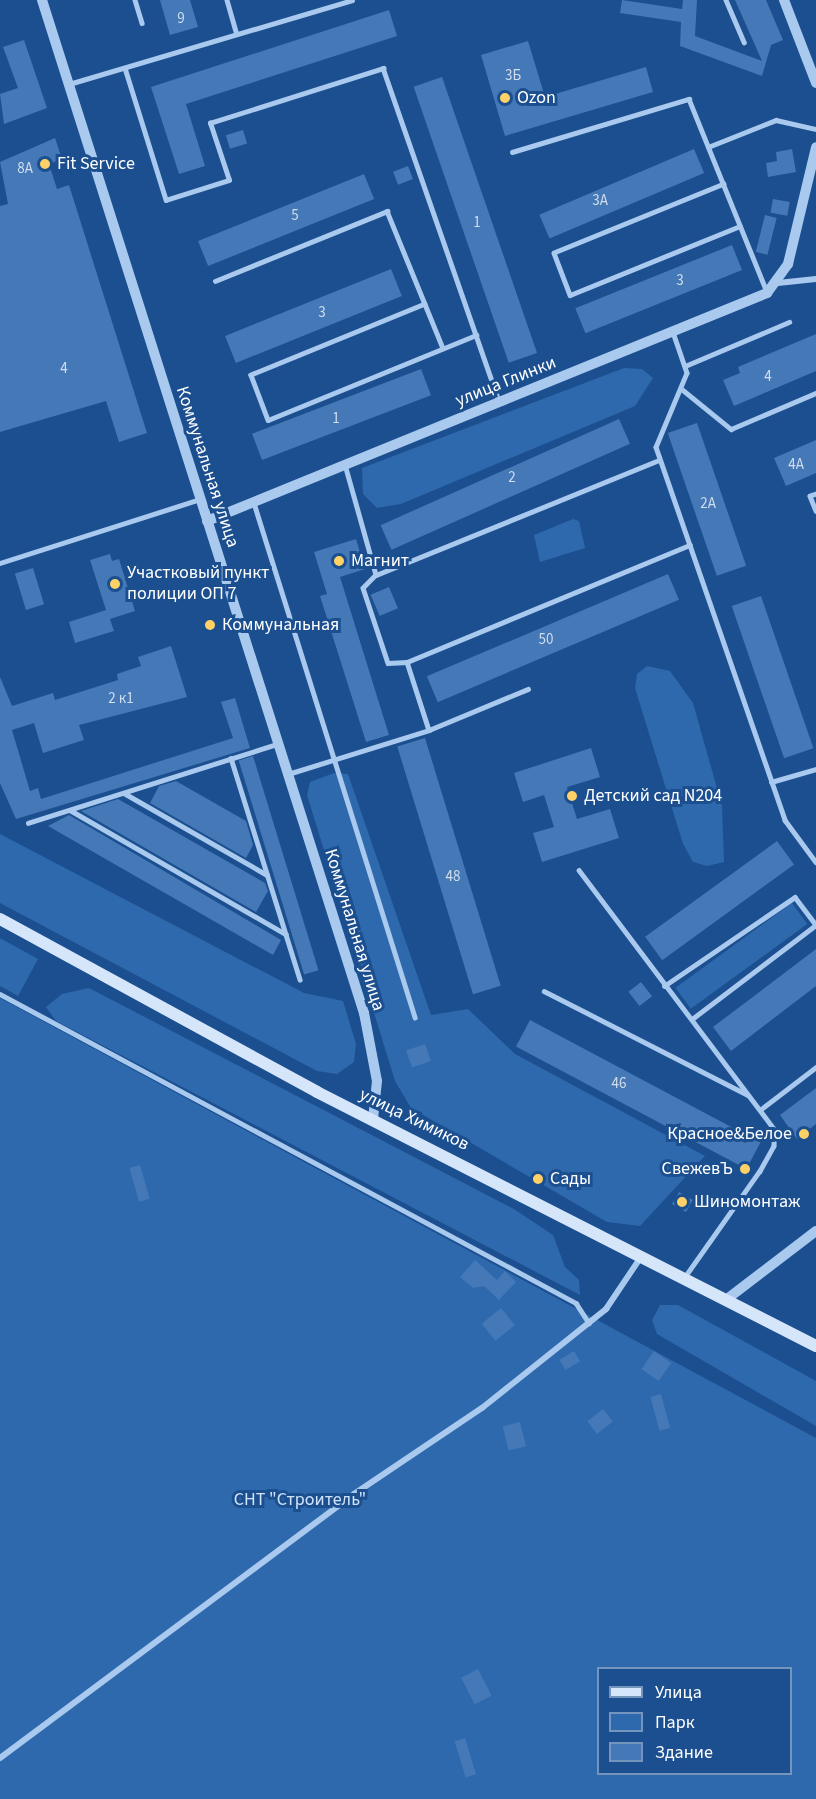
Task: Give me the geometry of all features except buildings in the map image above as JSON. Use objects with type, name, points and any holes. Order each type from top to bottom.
[{"type":"main road","name":"улица Химиков","points":[[0,919],[373,1118],[644,1254],[816,1346]]},
{"type":"street","name":"Коммунальная улица","points":[[42,0],[364,1013],[377,1081],[373,1118]]},
{"type":"street","points":[[784,0],[816,83]]},
{"type":"street","points":[[816,152],[798,232],[778,283],[816,279]]},
{"type":"street","name":"улица Глинки","points":[[207,521],[346,468],[499,402],[767,293],[778,283]]},
{"type":"street","points":[[727,1299],[816,1231]]},
{"type":"street","points":[[0,1758],[354,1494],[482,1408],[606,1309],[644,1254]]},
{"type":"lane","points":[[135,0],[142,23]]},
{"type":"lane","points":[[227,0],[237,34]]},
{"type":"lane","points":[[324,0],[326,8]]},
{"type":"lane","points":[[69,84],[352,0]]},
{"type":"lane","points":[[726,0],[744,42]]},
{"type":"lane","points":[[124,68],[166,200],[229,180],[210,123],[383,68],[499,402]]},
{"type":"lane","points":[[512,152],[689,99],[767,293]]},
{"type":"lane","points":[[708,147],[776,120],[816,129]]},
{"type":"lane","points":[[724,184],[554,253],[570,295],[740,226]]},
{"type":"lane","points":[[215,282],[387,211],[443,348]]},
{"type":"lane","points":[[425,304],[250,375],[268,420],[476,335]]},
{"type":"lane","points":[[685,366],[789,322]]},
{"type":"lane","points":[[673,332],[685,366],[682,390],[656,447],[659,460],[784,820],[816,862]]},
{"type":"lane","points":[[682,390],[731,429],[816,393]]},
{"type":"lane","points":[[659,460],[376,575],[363,588],[388,663],[407,662],[690,545]]},
{"type":"lane","points":[[346,468],[376,575]]},
{"type":"lane","points":[[816,494],[810,496],[816,511]]},
{"type":"lane","points":[[0,563],[200,499]]},
{"type":"lane","points":[[254,503],[415,1017]]},
{"type":"lane","points":[[407,662],[429,730]]},
{"type":"lane","points":[[288,774],[429,730],[528,689]]},
{"type":"lane","points":[[28,823],[278,744]]},
{"type":"lane","points":[[231,758],[300,980]]},
{"type":"lane","points":[[771,782],[816,770]]},
{"type":"lane","points":[[124,793],[267,875]]},
{"type":"lane","points":[[70,810],[286,934]]},
{"type":"lane","points":[[579,870],[664,986],[692,1019],[776,1130],[774,1146],[686,1276]]},
{"type":"lane","points":[[664,986],[795,897],[816,925],[692,1019]]},
{"type":"lane","points":[[544,991],[750,1096]]},
{"type":"lane","points":[[0,994],[576,1303],[589,1323]]},
{"type":"lane","points":[[760,1110],[816,1067]]},
{"type":"green space","points":[[624,368],[642,369],[653,378],[635,406],[401,504],[377,508],[363,494],[362,468]]},
{"type":"green space","points":[[573,519],[579,521],[585,548],[540,562],[534,535]]},
{"type":"green space","points":[[647,666],[670,671],[693,703],[722,806],[724,862],[707,866],[693,862],[683,844],[635,688],[637,674]]},
{"type":"green space","points":[[334,773],[348,774],[431,1015],[468,1009],[515,1054],[705,1156],[640,1226],[607,1222],[411,1108],[395,1081],[307,795],[310,782]]},
{"type":"green space","points":[[0,834],[304,993],[343,1001],[356,1044],[354,1062],[337,1074],[317,1071],[0,903]]},
{"type":"green space","points":[[792,903],[807,924],[691,1009],[676,988]]},
{"type":"green space","points":[[0,938],[38,959],[18,996],[0,986]]},
{"type":"green space","points":[[89,988],[514,1209],[553,1235],[565,1267],[579,1280],[580,1295],[56,1021],[46,1007],[62,994]]},
{"type":"green space","name":"СНТ \"Строитель\"","points":[[0,998],[816,1438],[816,1799],[0,1799]]},
{"type":"green space","points":[[660,1305],[678,1305],[816,1381],[816,1426],[657,1334],[652,1320]]},
{"type":"place","name":"Ozon","points":[[505,98]]},
{"type":"place","name":"Fit Service","points":[[45,164]]},
{"type":"place","name":"Магнит","points":[[339,561]]},
{"type":"place","name":"Участковый пункт полиции ОП 7","points":[[115,584]]},
{"type":"place","name":"Коммунальная","points":[[210,625]]},
{"type":"place","name":"Детский сад N204","points":[[572,796]]},
{"type":"place","name":"Красное&Белое","points":[[804,1134]]},
{"type":"place","name":"СвежевЪ","points":[[745,1169]]},
{"type":"place","name":"Сады","points":[[538,1179]]},
{"type":"place","name":"Шиномонтаж","points":[[682,1202]]}]
